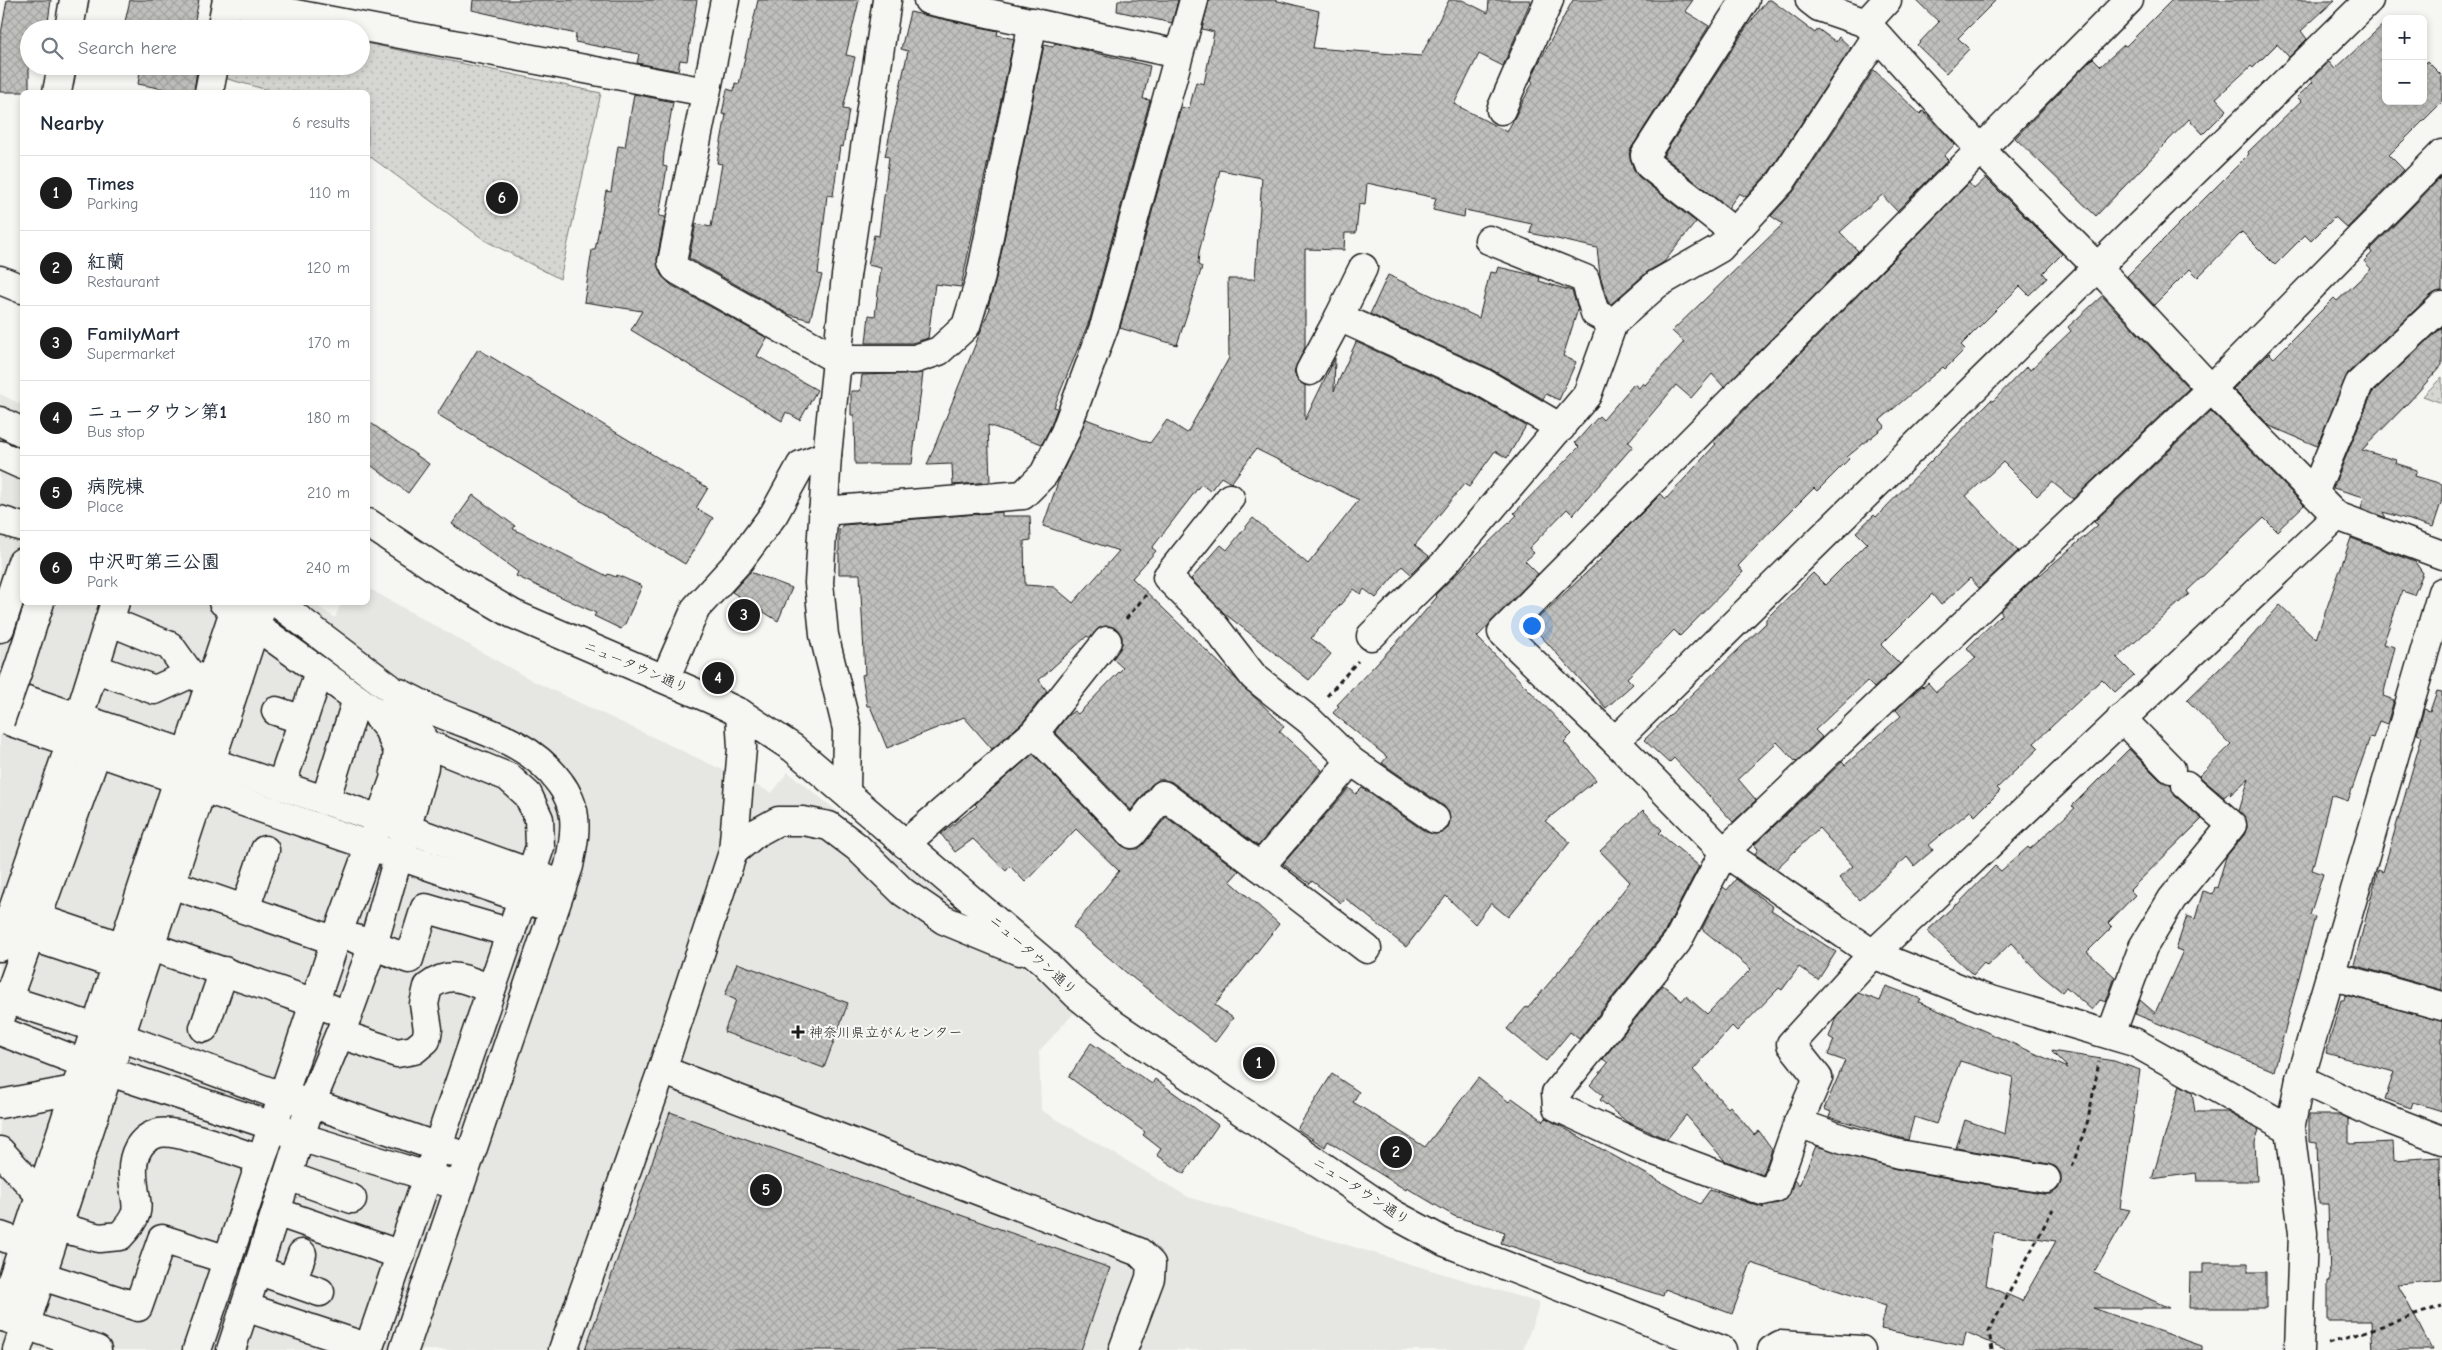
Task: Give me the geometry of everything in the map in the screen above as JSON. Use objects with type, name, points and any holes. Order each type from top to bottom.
[{"type":"street","points":[[71,20],[74,0]]},
{"type":"street","points":[[725,0],[672,257],[674,268],[836,359],[915,359],[939,351],[966,326],[984,261],[1032,22]]},
{"type":"street","points":[[846,792],[847,728],[824,635],[819,583],[827,455],[848,256],[887,0]]},
{"type":"street","points":[[928,0],[1178,54]]},
{"type":"street","points":[[823,511],[1023,495],[1044,474],[1065,432],[1105,324],[1194,0]]},
{"type":"street","points":[[1501,110],[1550,0]]},
{"type":"street","points":[[1734,232],[1649,165],[1645,155],[1746,0]]},
{"type":"street","points":[[1810,0],[1819,7],[1872,30],[1980,149],[2097,267],[2211,389],[2337,516],[2442,555]]},
{"type":"street","points":[[1367,646],[1446,562],[1587,396],[1613,323],[1657,284],[1720,248],[1781,182],[1872,30],[1887,0]]},
{"type":"street","points":[[2129,0],[1502,632],[1615,741],[1724,852],[1873,954],[1981,997],[2134,1042],[2290,1129]]},
{"type":"street","points":[[1615,741],[2369,0]]},
{"type":"street","points":[[223,20],[227,1],[327,20]]},
{"type":"street","points":[[370,28],[706,92]]},
{"type":"street","points":[[57,90],[60,75]]},
{"type":"street","points":[[208,90],[212,75]]},
{"type":"street","points":[[2337,516],[1873,954],[1791,1044],[1818,1078],[1798,1122],[1775,1188],[1762,1191],[1644,1147],[1557,1107],[1556,1093],[1677,942],[1724,852],[2211,389],[2442,154]]},
{"type":"street","points":[[1488,240],[1585,279],[1595,313],[1613,323]]},
{"type":"street","points":[[1310,371],[1363,268]]},
{"type":"street","points":[[2314,493],[2359,384],[2442,306]]},
{"type":"street","points":[[1339,317],[1482,382],[1561,428]]},
{"type":"street","points":[[0,421],[20,431]]},
{"type":"street","points":[[0,455],[20,464]]},
{"type":"street","points":[[664,679],[696,608],[740,560],[774,514],[801,465],[827,455]]},
{"type":"street","points":[[1230,498],[1168,577],[1209,619],[1254,677],[1310,721],[1351,761],[1435,819]]},
{"type":"street","points":[[0,520],[20,526]]},
{"type":"street","name":"ニュータウン通り","points":[[370,524],[446,575],[513,614],[740,713],[793,748],[1043,961],[1077,996],[1112,1024],[1392,1214],[1445,1242],[1722,1350]]},
{"type":"street","points":[[0,628],[20,568]]},
{"type":"street","points":[[2310,1348],[2303,1233],[2290,1129],[2300,1079],[2442,592]]},
{"type":"street","points":[[39,605],[0,720],[75,730]]},
{"type":"street","points":[[280,605],[390,688],[436,712],[497,734],[527,750],[550,769],[566,792],[574,816],[574,840],[558,897],[404,1350]]},
{"type":"street","points":[[242,609],[319,672],[424,743],[508,777],[528,795],[539,819],[540,847],[368,1349],[244,1307]]},
{"type":"street","points":[[21,1337],[110,1072],[109,1033],[122,950],[185,754],[200,678],[242,609]]},
{"type":"street","points":[[98,1350],[21,1337],[0,1316],[12,1240],[40,1195],[83,1063],[109,1033],[151,947],[212,762],[242,609]]},
{"type":"street","points":[[0,947],[75,730],[112,612],[170,646],[200,678]]},
{"type":"street","points":[[905,844],[1034,733],[1107,641]]},
{"type":"street","points":[[94,668],[155,690],[200,678]]},
{"type":"street","points":[[281,786],[319,672]]},
{"type":"street","points":[[230,1350],[311,1103],[344,1024],[373,945],[424,767],[424,743],[413,713],[390,688]]},
{"type":"street","points":[[0,691],[75,730],[102,739],[185,754],[406,828],[527,886]]},
{"type":"street","points":[[325,801],[366,705]]},
{"type":"street","points":[[197,1350],[337,937],[394,780],[398,750],[388,729],[366,705]]},
{"type":"street","points":[[276,711],[303,720]]},
{"type":"street","points":[[563,1350],[662,1070],[733,852],[742,748],[740,713]]},
{"type":"street","points":[[2110,1034],[2143,947],[2172,899],[2232,825],[2178,777],[2121,718]]},
{"type":"street","points":[[1034,733],[1132,834],[1163,795],[1367,949]]},
{"type":"street","points":[[102,739],[177,779],[370,846],[527,886],[558,897]]},
{"type":"street","points":[[102,739],[34,927],[2,1005],[109,1033],[284,1097],[311,1103],[469,1158]]},
{"type":"street","points":[[1260,867],[1351,761]]},
{"type":"street","points":[[733,852],[756,832],[778,821],[803,821],[829,826],[857,847],[903,892],[944,920],[1043,961]]},
{"type":"street","points":[[245,909],[266,850]]},
{"type":"street","points":[[146,874],[245,909],[337,937],[373,945],[409,958],[425,908],[511,933]]},
{"type":"street","points":[[34,927],[122,950],[151,947],[224,971],[315,1004],[344,1024],[397,1053],[414,1050],[426,1040],[428,1029],[424,1004],[428,987],[438,979],[453,976],[491,989]]},
{"type":"street","points":[[204,1028],[224,971]]},
{"type":"street","points":[[2330,976],[2442,1006]]},
{"type":"street","points":[[0,1031],[83,1063],[273,1126],[300,1137],[460,1186]]},
{"type":"street","points":[[662,1070],[1138,1252],[1151,1264],[1150,1278],[1123,1350]]},
{"type":"street","points":[[2300,1079],[2377,1115],[2442,1140]]},
{"type":"street","points":[[0,1104],[74,1090]]},
{"type":"street","points":[[1798,1122],[1846,1140],[2051,1190]]},
{"type":"street","points":[[58,1227],[99,1238],[120,1236],[137,1213],[138,1199],[133,1176],[133,1158],[141,1142],[158,1133],[174,1133],[261,1160]]},
{"type":"street","points":[[0,1151],[40,1195]]},
{"type":"street","points":[[324,1189],[334,1162]]},
{"type":"street","points":[[288,1176],[352,1199]]},
{"type":"street","points":[[276,1212],[401,1255]]},
{"type":"street","points":[[42,1276],[138,1307],[162,1239],[228,1260]]},
{"type":"street","points":[[292,1281],[302,1254]]},
{"type":"street","points":[[257,1270],[320,1292]]},
{"type":"street","points":[[1772,1350],[1780,1345],[1861,1350]]},
{"type":"path","points":[[1107,641],[1152,588],[1168,577]]},
{"type":"path","points":[[1321,704],[1367,646]]},
{"type":"path","points":[[2080,1146],[2088,1120],[2096,1068]]},
{"type":"path","points":[[1992,1350],[1989,1330],[2051,1190]]},
{"type":"path","points":[[2310,1348],[2442,1306]]},
{"type":"shaded area","points":[[237,15],[260,20],[236,20]]},
{"type":"shaded area","points":[[370,44],[601,93],[560,279],[486,241],[370,156],[370,90],[268,90],[224,78],[224,75],[370,75]]},
{"type":"shaded area","points":[[2442,377],[2442,403],[2423,396]]},
{"type":"shaded area","points":[[0,394],[20,404],[20,605],[316,605],[335,618],[340,605],[370,605],[370,589],[533,681],[772,793],[788,772],[921,878],[1075,1012],[1039,1051],[1041,1110],[1188,1197],[1540,1303],[1523,1350],[0,1350]]},
{"type":"building","points":[[7,0],[51,0],[48,20],[20,20],[20,75],[29,75],[29,90],[0,92],[0,39]]},
{"type":"building","points":[[130,0],[199,0],[195,20],[125,20]]},
{"type":"building","points":[[473,0],[697,0],[687,61],[680,60],[678,71],[637,63],[639,54],[575,42],[576,34],[472,10]]},
{"type":"building","points":[[758,0],[859,0],[846,55],[855,57],[843,109],[849,110],[843,147],[840,146],[833,196],[827,195],[818,274],[822,275],[810,320],[788,314],[689,258],[696,224],[711,227],[722,164],[717,163],[726,115],[722,114],[727,89],[734,91],[735,83],[739,84]]},
{"type":"building","points":[[1118,0],[1178,0],[1172,23],[1117,11]]},
{"type":"building","points":[[1209,0],[1274,0],[1319,11],[1313,48],[1421,56],[1449,0],[1462,0],[1488,13],[1489,0],[1531,0],[1503,66],[1479,54],[1454,104],[1507,132],[1533,82],[1531,80],[1538,64],[1573,0],[1693,0],[1685,11],[1709,26],[1629,154],[1634,171],[1639,177],[1696,222],[1664,262],[1647,272],[1611,304],[1608,302],[1600,275],[1597,248],[1530,233],[1532,224],[1465,210],[1464,217],[1433,210],[1436,198],[1367,183],[1365,205],[1359,204],[1356,233],[1345,233],[1344,250],[1305,249],[1305,347],[1294,371],[1297,380],[1305,385],[1305,420],[1335,358],[1334,391],[1356,342],[1475,396],[1526,426],[1507,458],[1495,451],[1469,487],[1464,484],[1415,545],[1429,556],[1411,574],[1402,566],[1376,598],[1364,589],[1361,594],[1354,589],[1311,638],[1331,654],[1309,680],[1224,613],[1191,579],[1221,545],[1227,550],[1253,518],[1308,564],[1359,500],[1256,449],[1231,483],[1221,477],[1210,491],[1201,484],[1152,548],[1156,551],[1132,578],[1277,719],[1284,727],[1279,731],[1322,770],[1258,846],[1172,782],[1165,780],[1158,780],[1151,785],[1131,810],[1055,732],[1067,716],[1074,711],[1078,714],[1123,668],[1113,659],[1122,644],[1122,636],[1117,629],[1110,626],[1101,627],[1090,638],[1087,636],[1039,680],[1047,691],[1023,722],[992,749],[964,717],[887,748],[870,706],[867,706],[862,675],[865,674],[860,574],[839,574],[839,529],[843,525],[1002,512],[1002,516],[1030,516],[1031,540],[1024,541],[1025,585],[1054,587],[1073,603],[1119,551],[1043,526],[1058,482],[1086,419],[1150,443],[1167,420],[1187,433],[1229,358],[1228,279],[1255,279],[1262,178],[1220,170],[1199,252],[1198,265],[1202,267],[1177,345],[1120,328],[1181,107],[1189,109],[1196,82],[1204,84],[1214,32],[1202,29]]},
{"type":"building","points":[[1767,0],[1771,0],[1815,33],[1818,29],[1836,42],[1839,37],[1851,48],[1769,172],[1746,197],[1739,193],[1728,208],[1663,156],[1746,28]]},
{"type":"building","points":[[1916,0],[1996,0],[1958,38],[1969,49],[1946,73],[1917,45],[1939,22]]},
{"type":"building","points":[[2172,0],[2335,0],[2301,31],[2307,39],[2289,57],[2277,44],[2253,68],[2251,66],[2216,98],[2227,110],[2203,134],[2189,119],[2096,216],[2015,138],[2093,58],[2101,66],[2124,45],[2126,46]]},
{"type":"building","points":[[910,12],[998,31],[997,35],[1014,39],[961,287],[935,284],[928,338],[912,343],[866,343],[869,315],[875,316],[881,268],[868,265],[874,235],[879,236],[889,157],[885,156],[908,51],[901,49]]},
{"type":"building","points":[[2382,26],[2382,105],[2427,105],[2427,61],[2442,76],[2442,102],[2389,155],[2404,170],[2347,228],[2335,217],[2311,241],[2305,235],[2275,265],[2242,232],[2198,277],[2190,269],[2154,305],[2127,276],[2249,154],[2248,152],[2301,101],[2297,97],[2313,82],[2311,79],[2329,62],[2335,69]]},
{"type":"building","points":[[1055,43],[1150,66],[1143,99],[1150,100],[1090,319],[1054,407],[1057,408],[1042,444],[988,425],[990,482],[953,485],[952,464],[927,465],[990,308],[988,307],[995,283],[1044,45],[1053,47]]},
{"type":"building","points":[[1874,70],[1920,114],[1923,111],[1955,144],[1944,156],[1948,160],[1897,211],[1882,195],[1840,232],[1858,251],[1724,387],[1712,374],[1691,398],[1676,385],[1628,442],[1633,446],[1573,515],[1567,509],[1529,548],[1534,553],[1525,561],[1538,574],[1477,637],[1572,734],[1564,742],[1596,780],[1545,821],[1570,842],[1508,917],[1491,903],[1475,924],[1446,896],[1406,947],[1345,898],[1341,903],[1312,881],[1310,884],[1283,864],[1349,788],[1356,794],[1362,788],[1426,832],[1433,834],[1442,833],[1448,828],[1450,821],[1449,813],[1444,806],[1382,763],[1387,757],[1333,713],[1339,706],[1337,705],[1414,624],[1437,597],[1435,595],[1517,515],[1514,513],[1579,447],[1575,443],[1599,416],[1603,420],[1634,384],[1639,388],[1643,383],[1645,385],[1684,342],[1672,331],[1783,224],[1771,216],[1794,191]]},
{"type":"building","points":[[140,75],[196,75],[194,90],[170,90],[138,84]]},
{"type":"building","points":[[634,94],[673,102],[664,153],[663,166],[667,167],[659,216],[665,217],[657,259],[661,275],[671,285],[767,338],[757,356],[817,390],[800,420],[786,412],[782,421],[631,330],[642,311],[584,302],[592,250],[595,250],[606,191],[611,192],[618,146],[625,147]]},
{"type":"building","points":[[2442,176],[2442,291],[2431,295],[2348,373],[2317,446],[2270,426],[2233,389],[2269,353],[2274,358],[2334,298],[2337,301],[2371,269],[2364,261],[2372,253],[2370,250]]},
{"type":"building","points":[[1986,178],[2062,254],[2043,273],[2047,278],[2029,295],[2020,286],[1961,345],[1965,349],[1945,369],[1943,367],[1880,420],[1885,426],[1847,457],[1849,459],[1817,491],[1814,488],[1773,529],[1738,566],[1743,572],[1680,636],[1674,630],[1627,678],[1633,684],[1606,708],[1531,625],[1602,558],[1599,556],[1661,494],[1666,499],[1716,444],[1713,442],[1969,183],[1974,189]]},
{"type":"building","points":[[1498,267],[1537,276],[1540,278],[1539,281],[1572,291],[1578,309],[1563,356],[1576,362],[1559,400],[1546,394],[1543,399],[1489,368],[1370,314],[1388,275],[1479,318],[1490,272],[1496,273]]},
{"type":"building","points":[[2102,296],[2189,388],[2073,499],[2052,482],[2037,496],[2003,462],[1966,496],[2018,551],[1979,588],[1970,578],[1941,605],[1932,594],[1881,645],[1900,664],[1874,688],[1867,681],[1815,730],[1822,737],[1796,762],[1777,742],[1738,779],[1756,800],[1733,822],[1674,758],[1669,763],[1644,740],[1766,623],[1766,619],[1813,573],[1825,585],[1867,543],[1856,532],[1874,515],[1876,517],[2027,366],[2030,370],[2071,331],[2068,327]]},
{"type":"building","points":[[2442,327],[2442,365],[2362,450],[2396,460],[2395,463],[2417,470],[2415,476],[2442,484],[2442,500],[2433,527],[2383,512],[2386,518],[2361,508],[2364,497],[2333,488],[2372,393]]},
{"type":"building","points":[[478,349],[708,488],[696,508],[713,518],[685,564],[437,414]]},
{"type":"building","points":[[923,373],[912,464],[855,464],[854,415],[851,415],[851,391],[860,391],[862,375]]},
{"type":"building","points":[[2211,411],[2304,505],[2277,531],[2264,518],[2187,591],[2189,594],[2117,658],[2134,675],[2115,692],[2102,679],[2034,743],[2039,748],[1997,788],[2000,791],[1975,816],[1970,811],[1929,845],[1933,850],[1914,866],[1907,857],[1859,900],[1839,878],[1853,866],[1819,828],[1776,869],[1755,854],[1758,849],[1754,845],[1842,762],[1845,765],[1901,716],[1896,710],[1922,686],[1928,683],[1936,692],[1976,658],[1967,648],[2002,614],[2000,611],[2039,574],[2098,525],[2094,522]]},
{"type":"building","points":[[370,422],[429,464],[408,493],[370,464]]},
{"type":"building","points":[[473,495],[515,526],[513,529],[607,576],[608,574],[616,577],[617,575],[642,586],[621,629],[594,616],[596,613],[516,576],[518,572],[452,524]]},
{"type":"building","points":[[2351,538],[2415,562],[2423,573],[2414,595],[2402,591],[2383,644],[2395,647],[2383,696],[2394,700],[2387,724],[2379,721],[2373,738],[2370,737],[2348,801],[2331,795],[2312,870],[2323,874],[2310,915],[2315,917],[2274,1071],[2135,1014],[2140,1000],[2155,1013],[2183,951],[2176,949],[2187,916],[2195,919],[2203,891],[2213,894],[2215,887],[2217,888],[2226,857],[2244,835],[2247,827],[2246,819],[2239,811],[2249,778],[2230,795],[2232,790],[2224,797],[2199,776],[2231,745],[2187,700],[2246,643],[2280,605],[2316,639]]},
{"type":"building","points":[[750,572],[792,588],[778,621],[732,592]]},
{"type":"building","points":[[2437,691],[2442,692],[2442,990],[2354,965],[2378,870],[2383,872],[2422,736],[2417,734],[2424,709],[2430,711]]},
{"type":"building","points":[[2129,749],[2160,780],[2170,784],[2175,796],[2202,819],[2130,890],[2135,895],[2108,923],[2112,927],[2087,952],[2115,977],[2106,1002],[2100,1000],[2092,1010],[2066,987],[2062,992],[2040,974],[2011,943],[1987,966],[1984,963],[1973,975],[1927,931],[1957,905],[1995,866],[2001,871],[2028,847],[2030,849],[2075,808],[2072,806]]},
{"type":"building","points":[[1033,754],[1121,845],[1129,849],[1138,849],[1166,817],[1239,871],[1230,881],[1279,924],[1215,1005],[1233,1018],[1215,1042],[1128,974],[1073,927],[1119,871],[1076,829],[1025,882],[1010,866],[1006,871],[973,839],[955,852],[941,834],[977,806],[975,804]]},
{"type":"building","points":[[1643,810],[1662,830],[1659,833],[1699,866],[1664,933],[1579,1039],[1570,1032],[1546,1061],[1507,1029],[1526,1007],[1528,1008],[1583,943],[1630,882],[1600,851]]},
{"type":"building","points":[[1736,879],[1773,907],[1771,910],[1836,952],[1818,980],[1799,967],[1782,990],[1779,988],[1737,1031],[1732,1026],[1693,1070],[1728,1108],[1730,1106],[1754,1135],[1759,1131],[1772,1149],[1763,1175],[1724,1160],[1686,1115],[1667,1139],[1627,1122],[1600,1100],[1603,1096],[1590,1085],[1608,1063],[1603,1059],[1663,985],[1682,1001],[1686,996],[1707,1014],[1751,969],[1702,929],[1723,887],[1727,890]]},
{"type":"building","points":[[737,963],[848,1003],[824,1068],[724,1032],[736,1000],[725,995]]},
{"type":"building","points":[[1886,986],[1921,999],[1919,1002],[2068,1068],[2051,1051],[2114,1061],[2140,1070],[2120,1208],[2130,1210],[2094,1273],[2169,1308],[2093,1308],[2202,1346],[2202,1350],[2007,1350],[1966,1332],[1963,1346],[1881,1329],[1886,1306],[1751,1263],[1732,1314],[1665,1289],[1663,1296],[1501,1243],[1505,1232],[1454,1216],[1407,1188],[1406,1190],[1328,1141],[1325,1147],[1297,1129],[1332,1074],[1359,1092],[1353,1102],[1425,1147],[1478,1078],[1509,1102],[1512,1098],[1544,1121],[1546,1118],[1700,1204],[1710,1190],[1764,1208],[1762,1206],[1779,1203],[1790,1194],[1794,1180],[1799,1186],[1816,1146],[1896,1169],[2043,1194],[2051,1194],[2058,1189],[2061,1182],[2061,1174],[2056,1167],[2049,1164],[1956,1148],[1965,1120],[2005,1134],[2013,1077],[1960,1061],[1936,1124],[1914,1117],[1908,1140],[1829,1117],[1831,1112],[1824,1109],[1845,1061],[1828,1055],[1834,1040],[1829,1037],[1836,1017],[1858,993],[1880,1001]],"holes":[[[1994,1232],[2056,1241],[2022,1301],[1986,1285]]]},
{"type":"building","points":[[2345,995],[2442,1021],[2442,1111],[2413,1102],[2411,1108],[2385,1099],[2394,1072],[2326,1053],[2341,1000],[2344,1000]]},
{"type":"building","points":[[1091,1043],[1152,1084],[1155,1079],[1218,1125],[1184,1174],[1157,1155],[1161,1149],[1143,1135],[1145,1132],[1069,1077]]},
{"type":"building","points":[[2180,1085],[2192,1092],[2195,1112],[2227,1112],[2259,1130],[2255,1142],[2257,1181],[2197,1181],[2196,1173],[2152,1179]]},
{"type":"building","points":[[670,1112],[1110,1268],[1081,1350],[585,1350]]},
{"type":"building","points":[[2309,1115],[2341,1115],[2349,1119],[2349,1144],[2393,1142],[2394,1160],[2440,1157],[2442,1280],[2398,1284],[2432,1350],[2373,1350],[2371,1321],[2328,1321],[2328,1281],[2330,1281],[2328,1204],[2319,1204],[2317,1143],[2309,1142]]},
{"type":"building","points":[[2203,1263],[2248,1263],[2248,1272],[2266,1272],[2266,1308],[2189,1308],[2190,1273],[2203,1273]]},
{"type":"place","name":"中沢町第三公園","points":[[502,198]]},
{"type":"place","name":"FamilyMart","points":[[744,615]]},
{"type":"place","name":"ニュータウン第1","points":[[718,678]]},
{"type":"place","name":"神奈川県立がんセンター","points":[[798,1032]]},
{"type":"place","name":"Times","points":[[1259,1063]]},
{"type":"place","name":"紅蘭","points":[[1396,1152]]},
{"type":"place","name":"病院棟","points":[[766,1190]]}]
